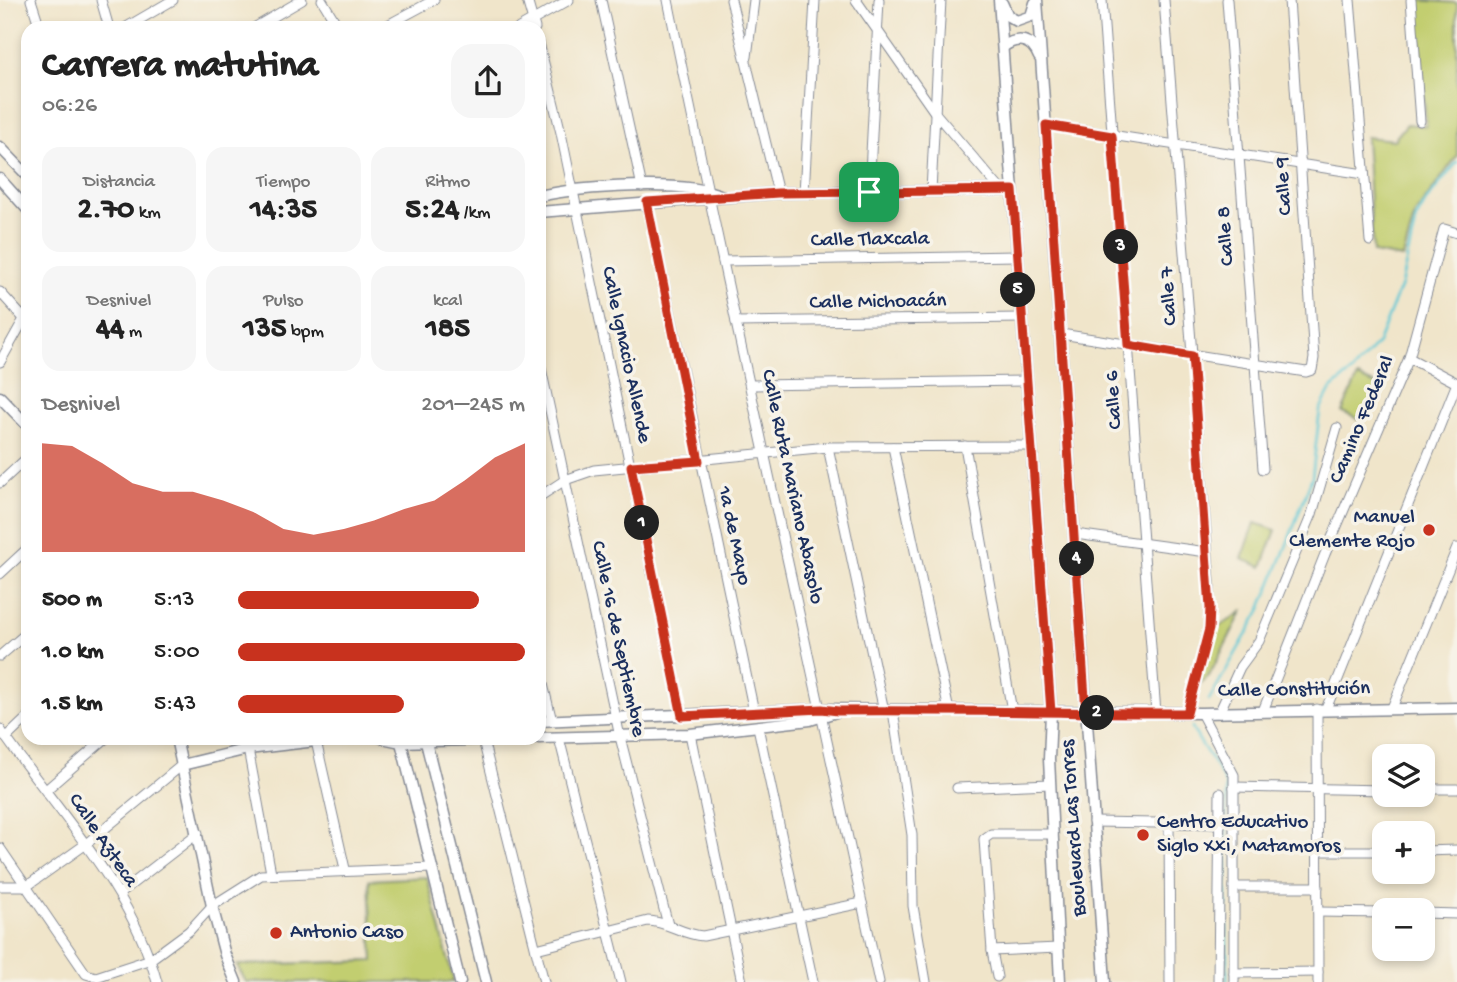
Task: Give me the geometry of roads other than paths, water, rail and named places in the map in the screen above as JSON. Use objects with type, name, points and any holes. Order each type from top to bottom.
[{"type":"main road","points":[[1000,0],[1008,16],[1017,21],[1031,16],[1037,0]]},
{"type":"main road","name":"Boulevard Las Torres","points":[[1000,0],[1024,381],[1051,712],[1050,784],[1060,982]]},
{"type":"main road","name":"Boulevard Las Torres","points":[[1037,0],[1105,982]]},
{"type":"main road","points":[[1003,47],[1016,39],[1028,42],[1036,50],[1042,69]]},
{"type":"main road","points":[[0,147],[21,169]]},
{"type":"main road","points":[[0,179],[21,202]]},
{"type":"main road","points":[[546,195],[642,187],[724,197],[778,193],[1013,190]]},
{"type":"main road","points":[[546,211],[647,202],[706,193]]},
{"type":"main road","points":[[0,397],[21,419]]},
{"type":"main road","name":"Calle Constitución","points":[[546,738],[620,737],[758,727],[838,711],[1219,713],[1457,708]]},
{"type":"main road","name":"Calle Constitución","points":[[546,721],[754,712],[823,713]]},
{"type":"main road","points":[[178,745],[212,905],[225,955],[236,982]]},
{"type":"main road","points":[[182,765],[244,745]]},
{"type":"main road","points":[[401,745],[460,982]]},
{"type":"main road","points":[[427,745],[486,982]]},
{"type":"street","points":[[31,0],[38,21]]},
{"type":"street","points":[[102,0],[107,21]]},
{"type":"street","points":[[266,21],[302,0]]},
{"type":"street","points":[[322,0],[335,21]]},
{"type":"street","points":[[395,21],[434,0]]},
{"type":"street","points":[[527,0],[533,21]]},
{"type":"street","points":[[538,21],[569,0]]},
{"type":"street","points":[[601,0],[642,187]]},
{"type":"street","name":"Calle Ruta Mariano Abasolo","points":[[668,0],[706,193],[823,713],[879,982]]},
{"type":"street","points":[[731,0],[778,193]]},
{"type":"street","points":[[746,62],[754,0]]},
{"type":"street","points":[[804,193],[815,0]]},
{"type":"street","points":[[856,0],[936,114],[1000,190]]},
{"type":"street","points":[[869,192],[879,0]]},
{"type":"street","points":[[930,191],[941,0]]},
{"type":"street","name":"Calle 6","points":[[1102,0],[1156,713]]},
{"type":"street","name":"Calle 7","points":[[1164,0],[1208,552],[1209,629],[1187,713]]},
{"type":"street","name":"Calle 8","points":[[1227,0],[1263,469]]},
{"type":"street","name":"Calle 9","points":[[1254,365],[1306,372],[1312,370],[1314,358],[1289,0]]},
{"type":"street","points":[[1350,0],[1370,241]]},
{"type":"street","points":[[1411,0],[1420,121]]},
{"type":"street","points":[[137,21],[170,1]]},
{"type":"street","name":"Calle Ignacio Allende","points":[[546,74],[682,716]]},
{"type":"street","points":[[1046,125],[1364,174]]},
{"type":"street","name":"1a de Mayo","points":[[647,202],[699,461],[754,712]]},
{"type":"street","name":"Camino Federal","points":[[1263,711],[1325,554],[1409,358],[1444,229],[1457,233]]},
{"type":"street","name":"Calle Tlaxcala","points":[[723,261],[1017,256]]},
{"type":"street","points":[[0,292],[21,313]]},
{"type":"street","name":"Calle Michoacán","points":[[736,323],[1020,318]]},
{"type":"street","points":[[0,362],[21,326]]},
{"type":"street","points":[[1061,334],[1254,365]]},
{"type":"street","points":[[1200,713],[1233,771],[1234,978],[1318,977],[1321,709],[1457,383],[1409,358]]},
{"type":"street","points":[[750,385],[1024,381]]},
{"type":"street","name":"Calle 16 de Septiembre","points":[[546,392],[620,737],[668,925]]},
{"type":"street","points":[[1219,713],[1240,667],[1259,641],[1312,514],[1337,428]]},
{"type":"street","points":[[965,446],[1012,711]]},
{"type":"street","points":[[546,492],[565,480],[594,470],[765,453],[828,447],[1030,446]]},
{"type":"street","points":[[828,447],[888,711],[912,835],[913,906],[926,982]]},
{"type":"street","points":[[892,447],[949,711]]},
{"type":"street","points":[[0,483],[21,464]]},
{"type":"street","points":[[1075,534],[1208,552]]},
{"type":"street","points":[[1392,708],[1457,548]]},
{"type":"street","points":[[0,574],[21,554]]},
{"type":"street","points":[[0,656],[21,638]]},
{"type":"street","points":[[546,697],[552,721]]},
{"type":"street","points":[[6,738],[21,724]]},
{"type":"street","points":[[758,727],[813,982]]},
{"type":"street","name":"Calle Azteca","points":[[0,729],[86,844],[119,894],[151,959],[157,982]]},
{"type":"street","points":[[690,733],[742,982]]},
{"type":"street","points":[[559,738],[621,982]]},
{"type":"street","points":[[46,790],[98,745]]},
{"type":"street","points":[[247,745],[271,873]]},
{"type":"street","points":[[317,745],[345,869]]},
{"type":"street","points":[[484,745],[544,982]]},
{"type":"street","points":[[0,886],[27,886],[86,844],[182,765]]},
{"type":"street","points":[[957,788],[1050,784]]},
{"type":"street","points":[[1234,788],[1372,790]]},
{"type":"street","points":[[1435,789],[1457,789]]},
{"type":"street","points":[[1218,982],[1220,793]]},
{"type":"street","points":[[1093,822],[1221,824]]},
{"type":"street","points":[[1169,823],[1170,982]]},
{"type":"street","points":[[119,894],[198,832]]},
{"type":"street","points":[[997,977],[992,951],[985,836],[1053,834]]},
{"type":"street","points":[[0,848],[86,974],[91,976],[129,968],[151,959],[189,931],[212,905],[261,875],[345,869],[431,868]]},
{"type":"street","points":[[1435,850],[1457,850]]},
{"type":"street","points":[[1318,851],[1372,851]]},
{"type":"street","points":[[1234,887],[1318,887]]},
{"type":"street","points":[[536,949],[648,921],[668,925],[688,935],[703,936],[733,932],[862,903]]},
{"type":"street","points":[[1318,912],[1372,913]]},
{"type":"street","points":[[1435,913],[1457,914]]},
{"type":"street","points":[[992,951],[1058,948]]},
{"type":"waterway","points":[[1209,700],[1261,609],[1286,547],[1312,477],[1320,410],[1331,389],[1352,372],[1378,343],[1401,285],[1416,219],[1427,200],[1457,162]]},
{"type":"waterway","points":[[1192,727],[1226,786],[1227,982]]},
{"type":"place","name":"Manuel Clemente Rojo","points":[[1429,530]]},
{"type":"place","name":"Centro Educativo Siglo Xxi, Matamoros","points":[[1143,835]]},
{"type":"place","name":"Antonio Caso","points":[[276,933]]}]
